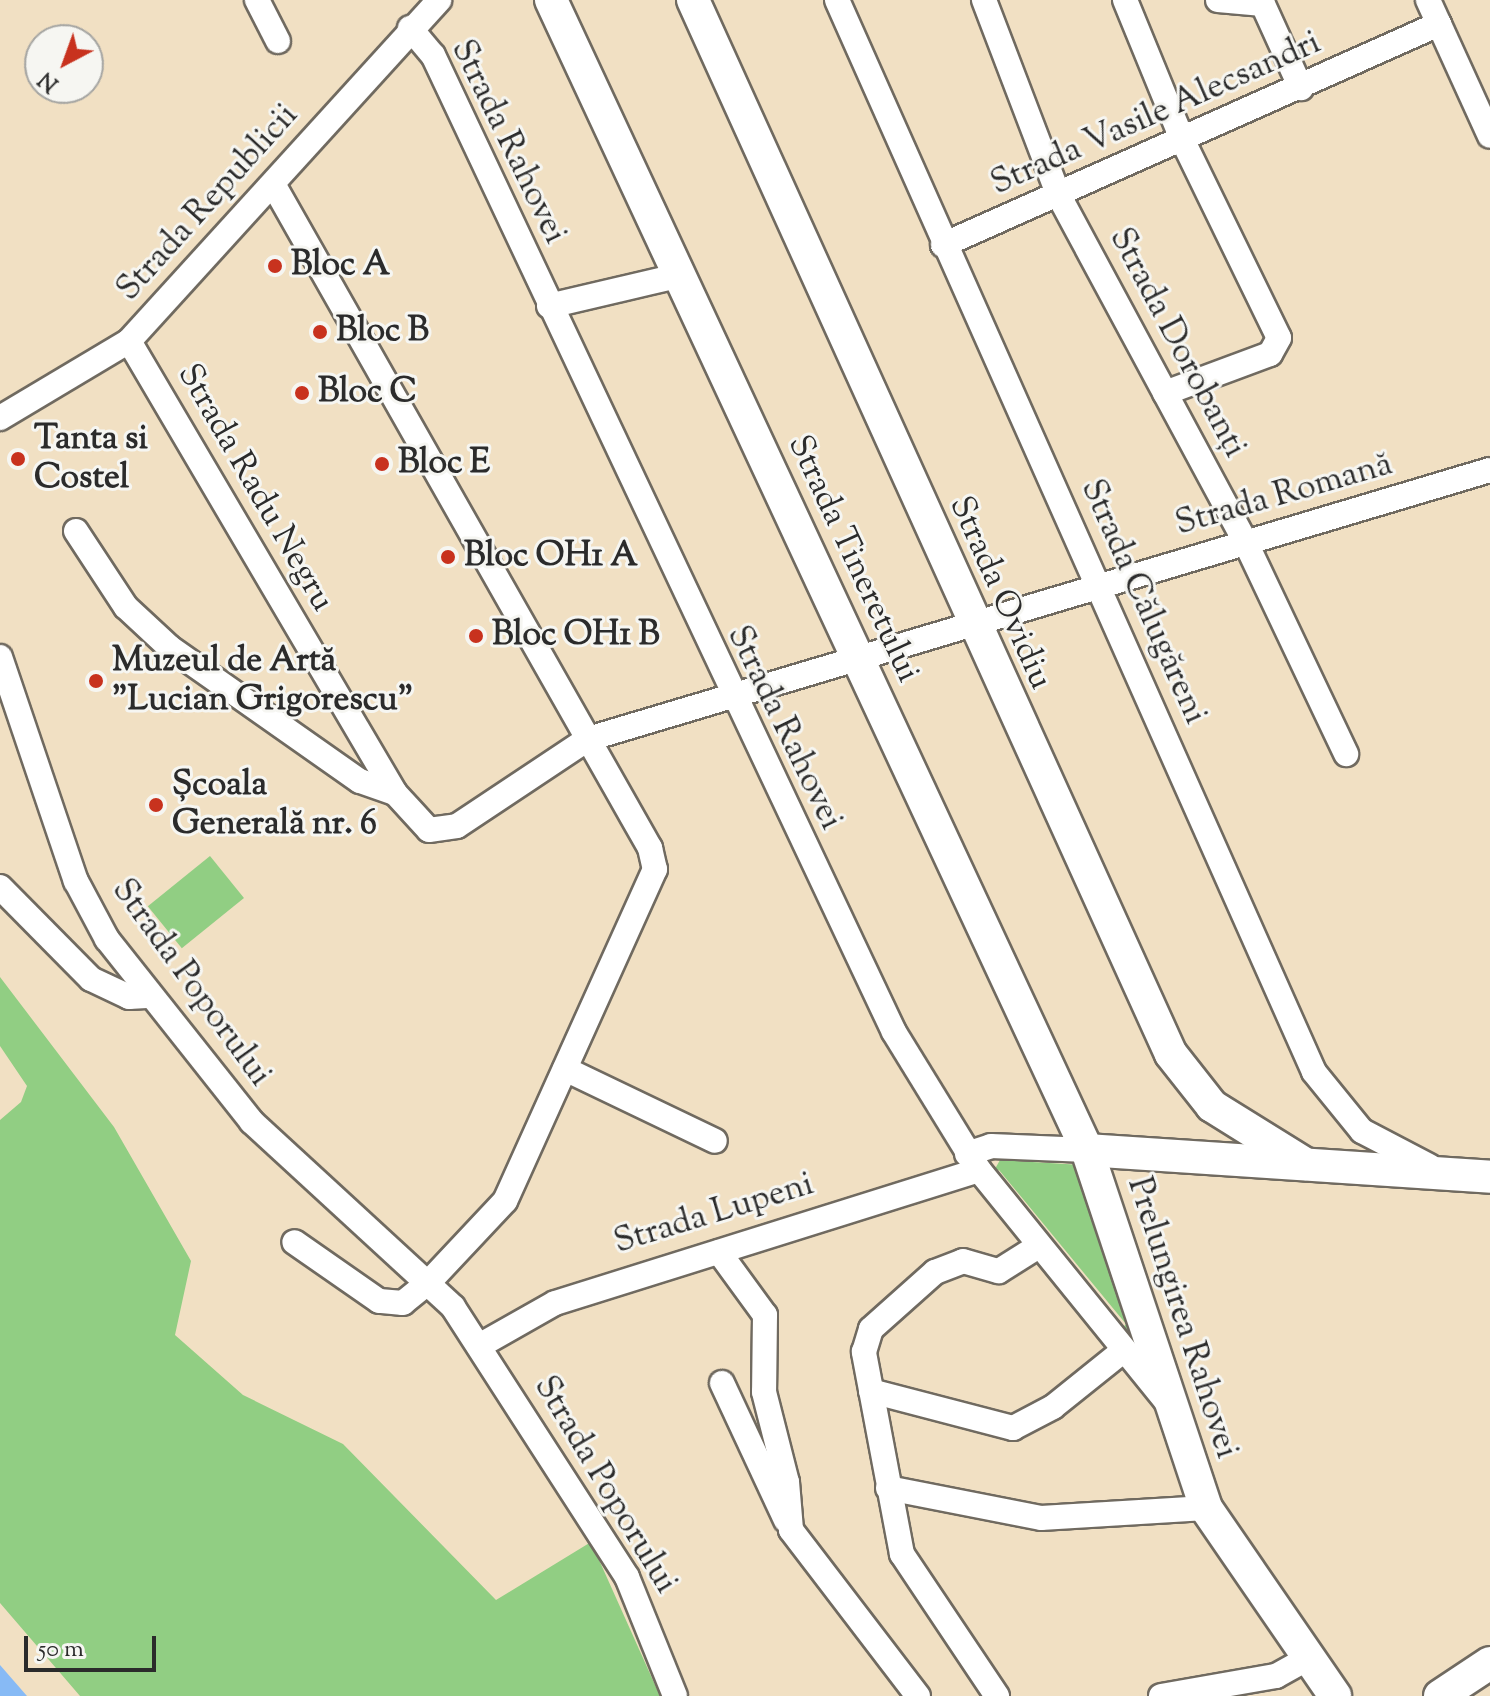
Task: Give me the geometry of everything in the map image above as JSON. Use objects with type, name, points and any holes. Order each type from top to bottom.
[{"type":"main road","name":"Strada Tineretului","points":[[551,0],[1087,1150]]},
{"type":"main road","name":"Strada Ovidiu","points":[[693,0],[970,621],[1180,1070],[1226,1117],[1305,1164]]},
{"type":"main road","name":"Strada Lupeni","points":[[1087,1150],[1490,1177]]},
{"type":"main road","name":"Prelungirea Rahovei","points":[[1087,1150],[1206,1508],[1335,1696]]},
{"type":"main road","points":[[1440,1696],[1490,1663]]},
{"type":"street","points":[[257,0],[278,41]]},
{"type":"street","name":"Strada Republicii","points":[[0,418],[129,341],[410,28],[439,0]]},
{"type":"street","name":"Strada Călugăreni","points":[[837,0],[943,245],[1100,585],[1319,1080],[1349,1120],[1380,1144],[1450,1174]]},
{"type":"street","name":"Strada Dorobanți","points":[[984,0],[1058,194],[1245,541],[1346,754]]},
{"type":"street","points":[[1125,0],[1182,139],[1279,338],[1270,354],[1165,393]]},
{"type":"street","points":[[1218,0],[1262,2],[1301,88]]},
{"type":"street","points":[[1428,0],[1490,136]]},
{"type":"street","name":"Strada Vasile Alecsandri","points":[[943,245],[1439,24]]},
{"type":"street","name":"Strada Rahovei","points":[[410,28],[433,55],[728,692],[894,1032],[973,1162],[1037,1247],[1174,1410]]},
{"type":"street","points":[[273,184],[588,739],[655,869],[505,1201],[430,1281],[403,1303],[379,1301],[294,1242]]},
{"type":"street","points":[[549,306],[681,275]]},
{"type":"street","name":"Strada Radu Negru","points":[[129,341],[395,793]]},
{"type":"street","name":"Strada Romană","points":[[395,793],[417,822],[444,831],[588,739],[855,654],[1490,470]]},
{"type":"street","points":[[76,531],[126,607],[169,647],[360,781],[395,793]]},
{"type":"street","name":"Strada Poporului","points":[[0,657],[76,881],[151,996],[252,1122],[430,1281],[479,1346],[641,1602],[675,1696]]},
{"type":"street","points":[[0,887],[91,979],[129,997],[151,996]]},
{"type":"street","points":[[565,1069],[715,1141]]},
{"type":"street","name":"Strada Lupeni","points":[[479,1346],[555,1303],[719,1252],[973,1162],[991,1146],[1087,1150]]},
{"type":"street","points":[[997,1696],[909,1571],[888,1488],[864,1352],[871,1329],[935,1272],[963,1261],[999,1271],[1037,1247]]},
{"type":"street","points":[[719,1252],[765,1315],[764,1392],[787,1482],[791,1530]]},
{"type":"street","name":"Prelungirea Rahovei","points":[[871,1391],[1013,1428],[1053,1407],[1123,1351]]},
{"type":"street","points":[[722,1383],[791,1530],[918,1696]]},
{"type":"street","name":"Prelungirea Rahovei","points":[[888,1488],[1041,1518],[1206,1508]]},
{"type":"street","points":[[1161,1696],[1276,1676],[1308,1658]]},
{"type":"green space","points":[[210,856],[244,898],[182,948],[148,906]]},
{"type":"green space","points":[[0,977],[114,1127],[191,1261],[175,1335],[243,1395],[343,1444],[496,1600],[591,1542],[660,1696],[80,1696],[0,1603],[0,1120],[21,1102],[27,1086],[0,1046]]},
{"type":"green space","points":[[1000,1160],[1082,1165],[1140,1328],[1127,1339],[1120,1331],[1126,1324],[999,1170],[991,1176]]},
{"type":"water","points":[[0,1665],[27,1696],[0,1696]]},
{"type":"place","name":"Bloc A","points":[[275,266]]},
{"type":"place","name":"Bloc B","points":[[320,332]]},
{"type":"place","name":"Bloc C","points":[[302,393]]},
{"type":"place","name":"Tanta si Costel","points":[[18,459]]},
{"type":"place","name":"Bloc E","points":[[382,464]]},
{"type":"place","name":"Bloc OH1 A","points":[[448,557]]},
{"type":"place","name":"Bloc OH1 B","points":[[476,636]]},
{"type":"place","name":"Muzeul de Artă \"Lucian Grigorescu\"","points":[[96,681]]},
{"type":"place","name":"Școala Generală nr. 6","points":[[156,805]]}]
